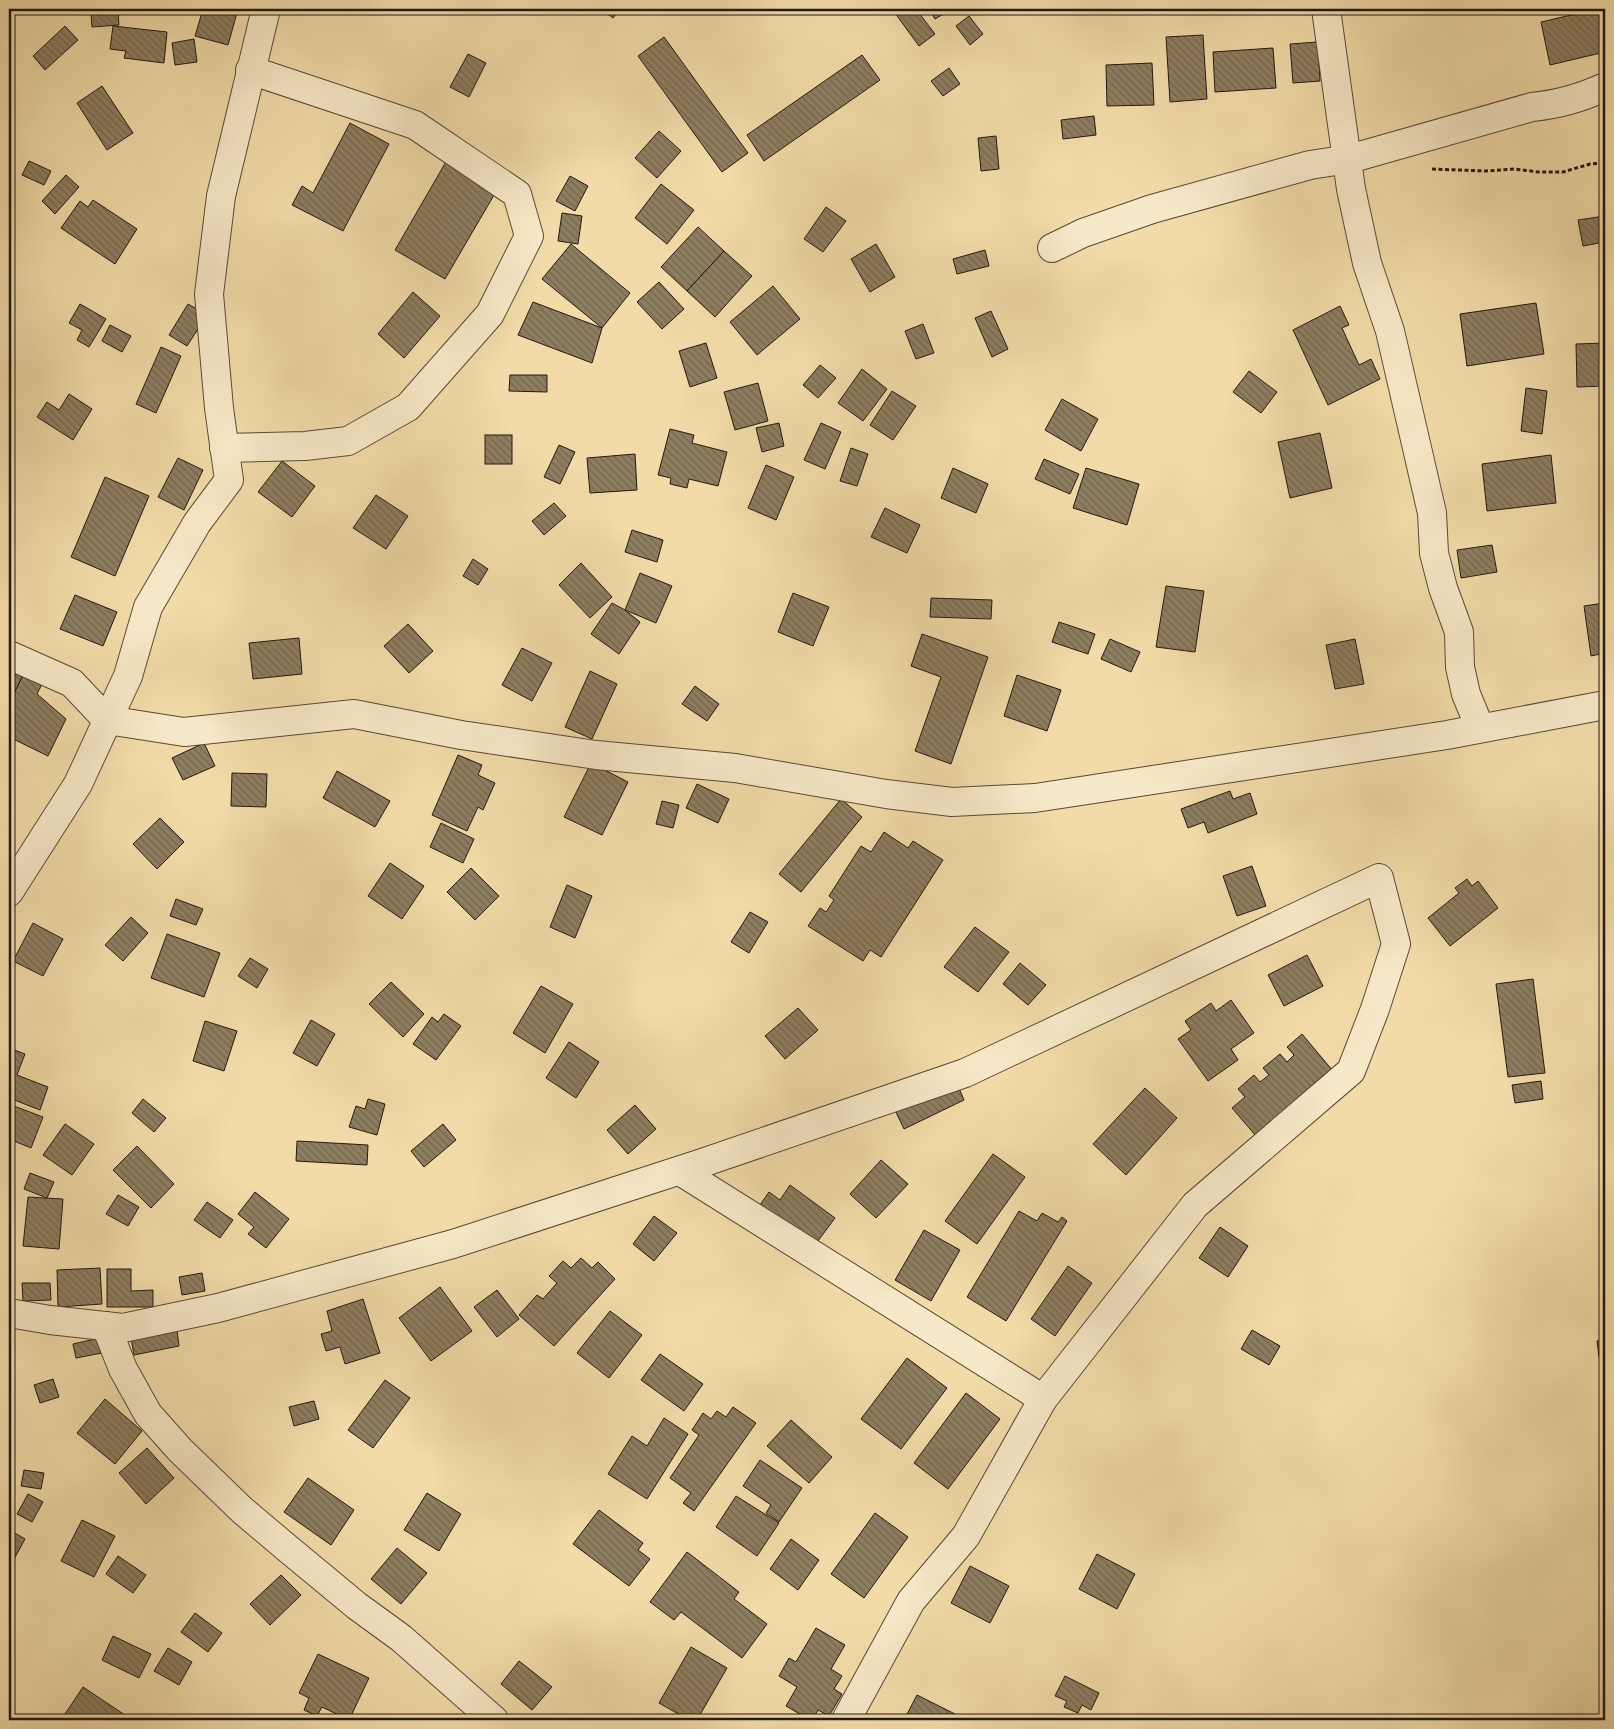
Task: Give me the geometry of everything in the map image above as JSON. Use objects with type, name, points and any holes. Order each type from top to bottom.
[{"type":"street","points":[[9,892],[78,784],[128,676],[148,607],[197,523],[228,480],[209,294],[222,196],[250,70],[266,9]]},
{"type":"street","points":[[1326,9],[1352,188],[1367,264],[1390,331],[1432,514],[1434,553],[1443,588],[1459,632],[1460,666],[1466,694],[1480,728]]},
{"type":"street","points":[[224,448],[305,446],[348,441],[408,407],[490,314],[529,236],[517,194],[415,125],[250,70]]},
{"type":"street","points":[[1052,248],[1083,233],[1152,209],[1310,165],[1349,159],[1532,107],[1556,105],[1584,97],[1605,87]]},
{"type":"street","points":[[9,655],[72,683],[107,720],[184,732],[354,714],[461,735],[596,755],[735,768],[886,794],[952,802],[1035,798],[1447,735],[1605,704]]},
{"type":"street","points":[[9,1313],[123,1328],[218,1308],[453,1244],[680,1171],[965,1073],[1379,878],[1396,944],[1376,1009],[1351,1071],[1195,1205],[1043,1399],[966,1536],[911,1601],[846,1720]]},
{"type":"street","points":[[680,1171],[1043,1399]]},
{"type":"street","points":[[106,1326],[123,1369],[148,1414],[180,1450],[242,1510],[286,1548],[357,1606],[401,1638],[494,1720]]},
{"type":"path","points":[[1429,168],[1486,171],[1515,169],[1538,172],[1563,172],[1590,164],[1605,164]]},
{"type":"building","points":[[203,9],[238,9],[228,45],[195,36]]},
{"type":"building","points":[[601,9],[620,9],[613,18]]},
{"type":"building","points":[[892,9],[916,9],[935,34],[919,46]]},
{"type":"building","points":[[929,9],[952,9],[935,19]]},
{"type":"building","points":[[1601,9],[1605,28],[1605,52],[1550,65],[1541,22]]},
{"type":"building","points":[[118,12],[119,25],[92,27],[91,14]]},
{"type":"building","points":[[969,16],[983,34],[970,45],[956,26]]},
{"type":"building","points":[[65,26],[78,40],[45,70],[33,56]]},
{"type":"building","points":[[113,26],[167,32],[164,63],[124,58],[126,51],[110,49]]},
{"type":"building","points":[[1203,35],[1207,99],[1170,102],[1166,37]]},
{"type":"building","points":[[664,37],[748,153],[722,172],[638,56]]},
{"type":"building","points":[[194,39],[197,62],[175,65],[172,43]]},
{"type":"building","points":[[1318,42],[1320,81],[1293,83],[1290,44]]},
{"type":"building","points":[[1273,48],[1276,88],[1215,92],[1213,52]]},
{"type":"building","points":[[468,54],[486,63],[469,97],[450,87]]},
{"type":"building","points":[[862,55],[880,80],[764,161],[747,135]]},
{"type":"building","points":[[1152,63],[1154,105],[1107,106],[1106,65]]},
{"type":"building","points":[[949,68],[960,84],[943,96],[931,81]]},
{"type":"building","points":[[102,86],[133,133],[107,150],[77,103]]},
{"type":"building","points":[[1094,116],[1096,135],[1063,139],[1061,120]]},
{"type":"building","points":[[350,123],[389,144],[343,231],[292,205],[302,186],[313,193]]},
{"type":"building","points":[[659,131],[681,151],[657,178],[635,158]]},
{"type":"building","points":[[996,136],[999,169],[981,171],[978,138]]},
{"type":"building","points":[[451,153],[501,183],[445,279],[395,250]]},
{"type":"building","points":[[29,161],[51,171],[44,185],[22,175]]},
{"type":"building","points":[[66,175],[79,187],[55,214],[42,201]]},
{"type":"building","points":[[570,176],[588,186],[575,211],[556,201]]},
{"type":"building","points":[[661,184],[694,210],[667,244],[635,218]]},
{"type":"building","points":[[93,200],[137,229],[115,264],[61,228],[80,201],[88,207]]},
{"type":"building","points":[[826,207],[846,221],[823,252],[804,239]]},
{"type":"building","points":[[562,213],[582,216],[578,244],[558,241]]},
{"type":"building","points":[[1605,216],[1605,242],[1583,246],[1578,220]]},
{"type":"building","points":[[698,227],[724,251],[687,291],[661,267]]},
{"type":"building","points":[[571,244],[630,293],[602,328],[542,279]]},
{"type":"building","points":[[876,244],[895,277],[870,292],[851,259]]},
{"type":"building","points":[[985,250],[989,266],[957,274],[953,259]]},
{"type":"building","points":[[724,251],[752,276],[715,317],[687,291]]},
{"type":"building","points":[[659,282],[684,309],[662,329],[637,302]]},
{"type":"building","points":[[773,286],[800,319],[757,355],[730,322]]},
{"type":"building","points":[[413,292],[440,316],[404,358],[378,334]]},
{"type":"building","points":[[533,302],[602,328],[592,363],[518,335]]},
{"type":"building","points":[[1536,303],[1544,354],[1467,366],[1460,314]]},
{"type":"building","points":[[80,304],[106,319],[89,347],[77,340],[82,330],[69,323]]},
{"type":"building","points":[[188,304],[207,315],[187,346],[169,335]]},
{"type":"building","points":[[1340,306],[1349,325],[1342,328],[1359,365],[1371,359],[1380,379],[1328,405],[1293,330]]},
{"type":"building","points":[[991,311],[1008,349],[992,357],[975,318]]},
{"type":"building","points":[[923,324],[934,353],[916,359],[905,331]]},
{"type":"building","points":[[110,325],[131,336],[122,352],[102,341]]},
{"type":"building","points":[[706,343],[717,378],[690,387],[679,351]]},
{"type":"building","points":[[1605,343],[1605,386],[1577,387],[1576,344]]},
{"type":"building","points":[[161,347],[181,356],[156,413],[136,404]]},
{"type":"building","points":[[820,365],[836,378],[818,398],[803,385]]},
{"type":"building","points":[[862,369],[887,389],[863,421],[838,403]]},
{"type":"building","points":[[1249,371],[1277,392],[1261,413],[1233,392]]},
{"type":"building","points":[[510,375],[547,375],[547,392],[509,391]]},
{"type":"building","points":[[758,383],[768,421],[735,430],[724,392]]},
{"type":"building","points":[[1526,388],[1547,391],[1542,434],[1521,431]]},
{"type":"building","points":[[892,391],[916,406],[893,440],[870,425]]},
{"type":"building","points":[[69,394],[92,409],[73,440],[37,417],[47,402],[59,410]]},
{"type":"building","points":[[1062,399],[1098,419],[1081,451],[1045,430]]},
{"type":"building","points":[[779,423],[784,446],[762,452],[756,428]]},
{"type":"building","points":[[821,423],[841,432],[825,469],[804,460]]},
{"type":"building","points":[[670,429],[694,435],[692,443],[727,452],[718,486],[689,479],[687,488],[670,484],[671,478],[658,475]]},
{"type":"building","points":[[1320,433],[1332,488],[1290,498],[1278,442]]},
{"type":"building","points":[[485,435],[512,435],[512,464],[485,464]]},
{"type":"building","points":[[559,445],[575,452],[560,484],[544,477]]},
{"type":"building","points":[[851,448],[868,454],[857,486],[840,481]]},
{"type":"building","points":[[635,454],[637,490],[590,493],[587,458]]},
{"type":"building","points":[[1551,455],[1556,503],[1487,511],[1482,464]]},
{"type":"building","points":[[178,458],[203,470],[184,510],[158,497]]},
{"type":"building","points":[[1044,459],[1079,474],[1070,494],[1035,479]]},
{"type":"building","points":[[282,461],[315,486],[292,517],[258,492]]},
{"type":"building","points":[[766,465],[794,477],[776,520],[748,508]]},
{"type":"building","points":[[953,468],[988,484],[976,513],[941,498]]},
{"type":"building","points":[[1086,468],[1139,484],[1127,525],[1073,508]]},
{"type":"building","points":[[105,477],[149,496],[115,576],[71,557]]},
{"type":"building","points":[[376,495],[408,516],[386,549],[353,528]]},
{"type":"building","points":[[554,503],[566,516],[544,535],[532,521]]},
{"type":"building","points":[[885,508],[920,525],[907,553],[871,537]]},
{"type":"building","points":[[632,530],[663,540],[657,562],[625,552]]},
{"type":"building","points":[[1492,545],[1497,572],[1461,578],[1457,550]]},
{"type":"building","points":[[473,559],[488,569],[478,585],[463,576]]},
{"type":"building","points":[[581,563],[612,597],[590,618],[559,585]]},
{"type":"building","points":[[640,573],[672,586],[656,623],[625,610]]},
{"type":"building","points":[[1166,586],[1204,591],[1195,652],[1156,647]]},
{"type":"building","points":[[793,593],[829,607],[813,646],[778,632]]},
{"type":"building","points":[[75,595],[117,612],[103,646],[60,629]]},
{"type":"building","points":[[931,598],[992,600],[991,619],[930,617]]},
{"type":"building","points":[[612,603],[625,610],[640,622],[619,654],[591,634]]},
{"type":"building","points":[[1604,603],[1605,653],[1591,656],[1584,606]]},
{"type":"building","points":[[1059,622],[1095,634],[1088,654],[1052,642]]},
{"type":"building","points":[[408,624],[433,651],[409,673],[384,646]]},
{"type":"building","points":[[922,634],[988,657],[951,764],[915,751],[941,677],[911,666]]},
{"type":"building","points":[[299,638],[302,674],[253,679],[249,643]]},
{"type":"building","points":[[1110,639],[1140,652],[1131,672],[1101,659]]},
{"type":"building","points":[[1355,639],[1364,684],[1335,689],[1326,645]]},
{"type":"building","points":[[522,648],[552,663],[532,701],[502,685]]},
{"type":"building","points":[[9,667],[25,671],[9,704]]},
{"type":"building","points":[[25,671],[44,680],[37,694],[66,719],[48,756],[9,737],[9,704]]},
{"type":"building","points":[[590,671],[617,684],[592,739],[565,727]]},
{"type":"building","points":[[1017,675],[1061,690],[1047,731],[1004,716]]},
{"type":"building","points":[[695,686],[719,704],[707,721],[682,704]]},
{"type":"building","points":[[204,743],[215,766],[183,780],[172,758]]},
{"type":"building","points":[[458,755],[482,765],[478,775],[495,783],[483,810],[478,807],[467,831],[432,815]]},
{"type":"building","points":[[591,763],[628,782],[602,835],[564,817]]},
{"type":"building","points":[[337,771],[390,801],[375,827],[323,798]]},
{"type":"building","points":[[232,773],[267,774],[266,807],[231,806]]},
{"type":"building","points":[[697,784],[729,799],[718,823],[686,808]]},
{"type":"building","points":[[1230,791],[1233,799],[1250,793],[1257,814],[1208,833],[1204,822],[1188,828],[1181,809]]},
{"type":"building","points":[[841,799],[862,817],[801,892],[779,874]]},
{"type":"building","points":[[662,801],[679,805],[673,828],[656,824]]},
{"type":"building","points":[[160,818],[184,842],[157,869],[133,844]]},
{"type":"building","points":[[441,823],[474,839],[463,863],[430,847]]},
{"type":"building","points":[[884,832],[908,848],[913,841],[943,860],[881,957],[870,950],[863,961],[808,926],[820,908],[826,912],[834,900],[829,896],[861,846],[871,852]]},
{"type":"building","points":[[390,863],[424,886],[402,919],[368,896]]},
{"type":"building","points":[[1252,866],[1266,906],[1237,916],[1223,876]]},
{"type":"building","points":[[471,868],[499,896],[475,920],[447,892]]},
{"type":"building","points":[[1467,879],[1472,886],[1478,881],[1498,908],[1450,946],[1428,918],[1459,893],[1455,888]]},
{"type":"building","points":[[567,885],[592,896],[575,938],[550,927]]},
{"type":"building","points":[[176,899],[203,909],[196,925],[170,916]]},
{"type":"building","points":[[750,912],[768,922],[749,953],[731,942]]},
{"type":"building","points":[[131,917],[148,933],[123,961],[105,945]]},
{"type":"building","points":[[33,923],[63,939],[43,976],[13,961]]},
{"type":"building","points":[[975,927],[1009,952],[978,992],[944,967]]},
{"type":"building","points":[[167,934],[220,953],[204,997],[151,978]]},
{"type":"building","points":[[1307,955],[1323,986],[1284,1006],[1268,975]]},
{"type":"building","points":[[250,958],[268,969],[257,988],[238,976]]},
{"type":"building","points":[[1020,963],[1046,985],[1028,1005],[1003,984]]},
{"type":"building","points":[[1533,979],[1545,1073],[1508,1077],[1496,984]]},
{"type":"building","points":[[391,982],[424,1014],[403,1037],[369,1004]]},
{"type":"building","points":[[541,986],[573,1004],[545,1053],[513,1033]]},
{"type":"building","points":[[1231,1000],[1254,1033],[1231,1049],[1238,1060],[1208,1081],[1178,1039],[1191,1030],[1185,1021],[1211,1003],[1216,1011]]},
{"type":"building","points":[[798,1008],[818,1030],[785,1059],[765,1036]]},
{"type":"building","points":[[444,1014],[461,1026],[436,1060],[413,1044],[432,1017],[438,1022]]},
{"type":"building","points":[[311,1020],[335,1034],[317,1066],[293,1053]]},
{"type":"building","points":[[205,1021],[237,1031],[224,1071],[193,1061]]},
{"type":"building","points":[[1302,1034],[1333,1071],[1256,1136],[1232,1108],[1245,1097],[1238,1089],[1254,1075],[1260,1082],[1269,1075],[1263,1068],[1280,1054],[1287,1062],[1294,1055],[1287,1047]]},
{"type":"building","points":[[569,1042],[599,1062],[576,1098],[546,1078]]},
{"type":"building","points":[[9,1048],[25,1054],[17,1075],[48,1087],[40,1110],[9,1098]]},
{"type":"building","points":[[955,1079],[964,1100],[904,1129],[894,1108]]},
{"type":"building","points":[[1541,1081],[1543,1099],[1515,1103],[1512,1085]]},
{"type":"building","points":[[1145,1088],[1177,1118],[1126,1175],[1093,1144]]},
{"type":"building","points":[[143,1099],[166,1118],[154,1132],[132,1113]]},
{"type":"building","points":[[368,1099],[385,1104],[377,1135],[349,1127],[356,1106],[365,1109]]},
{"type":"building","points":[[635,1105],[656,1129],[628,1154],[607,1130]]},
{"type":"building","points":[[14,1106],[43,1117],[31,1148],[9,1139],[9,1120]]},
{"type":"building","points":[[65,1124],[94,1144],[72,1175],[43,1155]]},
{"type":"building","points":[[443,1124],[456,1140],[424,1167],[411,1151]]},
{"type":"building","points":[[297,1141],[368,1145],[367,1165],[296,1161]]},
{"type":"building","points":[[137,1146],[174,1184],[151,1208],[113,1170]]},
{"type":"building","points":[[993,1154],[1025,1177],[977,1244],[945,1221]]},
{"type":"building","points":[[881,1160],[908,1184],[876,1218],[850,1194]]},
{"type":"building","points":[[30,1173],[54,1182],[47,1198],[24,1189]]},
{"type":"building","points":[[790,1185],[835,1218],[815,1245],[760,1205],[769,1192],[780,1200]]},
{"type":"building","points":[[255,1192],[289,1219],[266,1248],[248,1234],[254,1227],[238,1214]]},
{"type":"building","points":[[118,1195],[139,1207],[128,1226],[106,1214]]},
{"type":"building","points":[[28,1197],[63,1199],[59,1249],[23,1246]]},
{"type":"building","points":[[207,1202],[233,1220],[220,1238],[194,1220]]},
{"type":"building","points":[[1019,1211],[1037,1221],[1042,1213],[1058,1222],[1062,1217],[1067,1221],[1006,1321],[967,1297]]},
{"type":"building","points":[[654,1216],[677,1233],[654,1261],[633,1244]]},
{"type":"building","points":[[1220,1227],[1248,1246],[1228,1277],[1199,1258]]},
{"type":"building","points":[[924,1230],[960,1250],[931,1301],[895,1280]]},
{"type":"building","points":[[581,1258],[592,1268],[598,1262],[615,1279],[554,1346],[519,1315],[537,1295],[543,1299],[557,1283],[549,1276],[563,1261],[571,1268]]},
{"type":"building","points":[[1068,1266],[1092,1283],[1055,1336],[1031,1319]]},
{"type":"building","points":[[100,1268],[102,1304],[58,1307],[57,1270]]},
{"type":"building","points":[[107,1269],[131,1269],[131,1291],[153,1290],[153,1307],[107,1307]]},
{"type":"building","points":[[202,1273],[205,1291],[182,1295],[179,1277]]},
{"type":"building","points":[[22,1283],[50,1283],[51,1300],[23,1301]]},
{"type":"building","points":[[440,1287],[472,1331],[431,1361],[399,1318]]},
{"type":"building","points":[[497,1290],[519,1319],[497,1337],[474,1307]]},
{"type":"building","points":[[363,1299],[380,1353],[345,1364],[340,1347],[326,1351],[321,1334],[332,1331],[327,1311]]},
{"type":"building","points":[[1601,1307],[1605,1307],[1605,1357],[1599,1357],[1597,1341],[1604,1340]]},
{"type":"building","points":[[610,1311],[642,1335],[609,1378],[577,1353]]},
{"type":"building","points":[[177,1330],[179,1346],[134,1355],[131,1338]]},
{"type":"building","points":[[1252,1330],[1280,1346],[1269,1365],[1241,1349]]},
{"type":"building","points":[[104,1337],[107,1352],[76,1358],[73,1344]]},
{"type":"building","points":[[660,1354],[703,1384],[684,1411],[641,1380]]},
{"type":"building","points":[[907,1358],[947,1388],[901,1449],[861,1419]]},
{"type":"building","points":[[53,1379],[59,1397],[40,1403],[34,1385]]},
{"type":"building","points":[[385,1380],[410,1398],[373,1448],[348,1430]]},
{"type":"building","points":[[966,1393],[1000,1419],[948,1489],[914,1463]]},
{"type":"building","points":[[105,1399],[142,1431],[115,1464],[77,1433]]},
{"type":"building","points":[[314,1401],[319,1419],[294,1426],[289,1407]]},
{"type":"building","points":[[733,1407],[756,1423],[694,1511],[683,1503],[691,1493],[670,1478],[699,1435],[692,1430],[703,1413],[711,1419],[717,1411],[726,1417]]},
{"type":"building","points":[[664,1418],[688,1434],[647,1499],[608,1474],[632,1436],[647,1446]]},
{"type":"building","points":[[791,1420],[832,1457],[809,1483],[767,1446]]},
{"type":"building","points":[[147,1448],[174,1478],[146,1504],[119,1473]]},
{"type":"building","points":[[760,1460],[802,1488],[779,1522],[766,1513],[771,1505],[743,1486]]},
{"type":"building","points":[[24,1470],[44,1473],[41,1489],[21,1486]]},
{"type":"building","points":[[308,1478],[354,1510],[331,1545],[284,1512]]},
{"type":"building","points":[[427,1493],[461,1514],[439,1551],[404,1530]]},
{"type":"building","points":[[28,1494],[43,1502],[32,1522],[17,1514]]},
{"type":"building","points":[[736,1496],[779,1523],[757,1556],[716,1527]]},
{"type":"building","points":[[599,1510],[643,1543],[638,1550],[650,1559],[629,1586],[573,1544]]},
{"type":"building","points":[[875,1513],[908,1537],[864,1598],[831,1574]]},
{"type":"building","points":[[82,1520],[115,1536],[94,1577],[61,1561]]},
{"type":"building","points":[[13,1532],[25,1539],[13,1561],[9,1559],[9,1540]]},
{"type":"building","points":[[791,1539],[819,1560],[798,1590],[770,1569]]},
{"type":"building","points":[[397,1548],[427,1573],[401,1604],[371,1579]]},
{"type":"building","points":[[687,1552],[739,1592],[734,1599],[767,1624],[742,1658],[681,1612],[674,1620],[650,1602]]},
{"type":"building","points":[[1097,1554],[1135,1574],[1117,1609],[1079,1589]]},
{"type":"building","points":[[118,1556],[146,1575],[133,1593],[106,1574]]},
{"type":"building","points":[[970,1566],[1009,1586],[990,1623],[951,1603]]},
{"type":"building","points":[[281,1575],[301,1595],[270,1625],[250,1604]]},
{"type":"building","points":[[195,1613],[222,1633],[208,1652],[181,1632]]},
{"type":"building","points":[[816,1628],[845,1645],[831,1669],[842,1676],[834,1689],[842,1694],[829,1716],[818,1710],[812,1720],[810,1720],[786,1706],[797,1687],[779,1676],[789,1658],[796,1662]]},
{"type":"building","points":[[113,1636],[151,1654],[139,1678],[102,1660]]},
{"type":"building","points":[[691,1647],[727,1668],[697,1720],[689,1720],[659,1703]]},
{"type":"building","points":[[168,1648],[192,1662],[179,1685],[154,1671]]},
{"type":"building","points":[[318,1654],[369,1678],[349,1720],[322,1707],[317,1716],[304,1710],[309,1698],[299,1693]]},
{"type":"building","points":[[519,1661],[552,1687],[532,1710],[501,1684]]},
{"type":"building","points":[[1065,1676],[1099,1693],[1091,1710],[1082,1705],[1078,1713],[1064,1707],[1067,1701],[1055,1696]]},
{"type":"building","points":[[83,1687],[128,1717],[126,1720],[61,1720]]},
{"type":"building","points":[[917,1695],[967,1720],[904,1720]]}]
